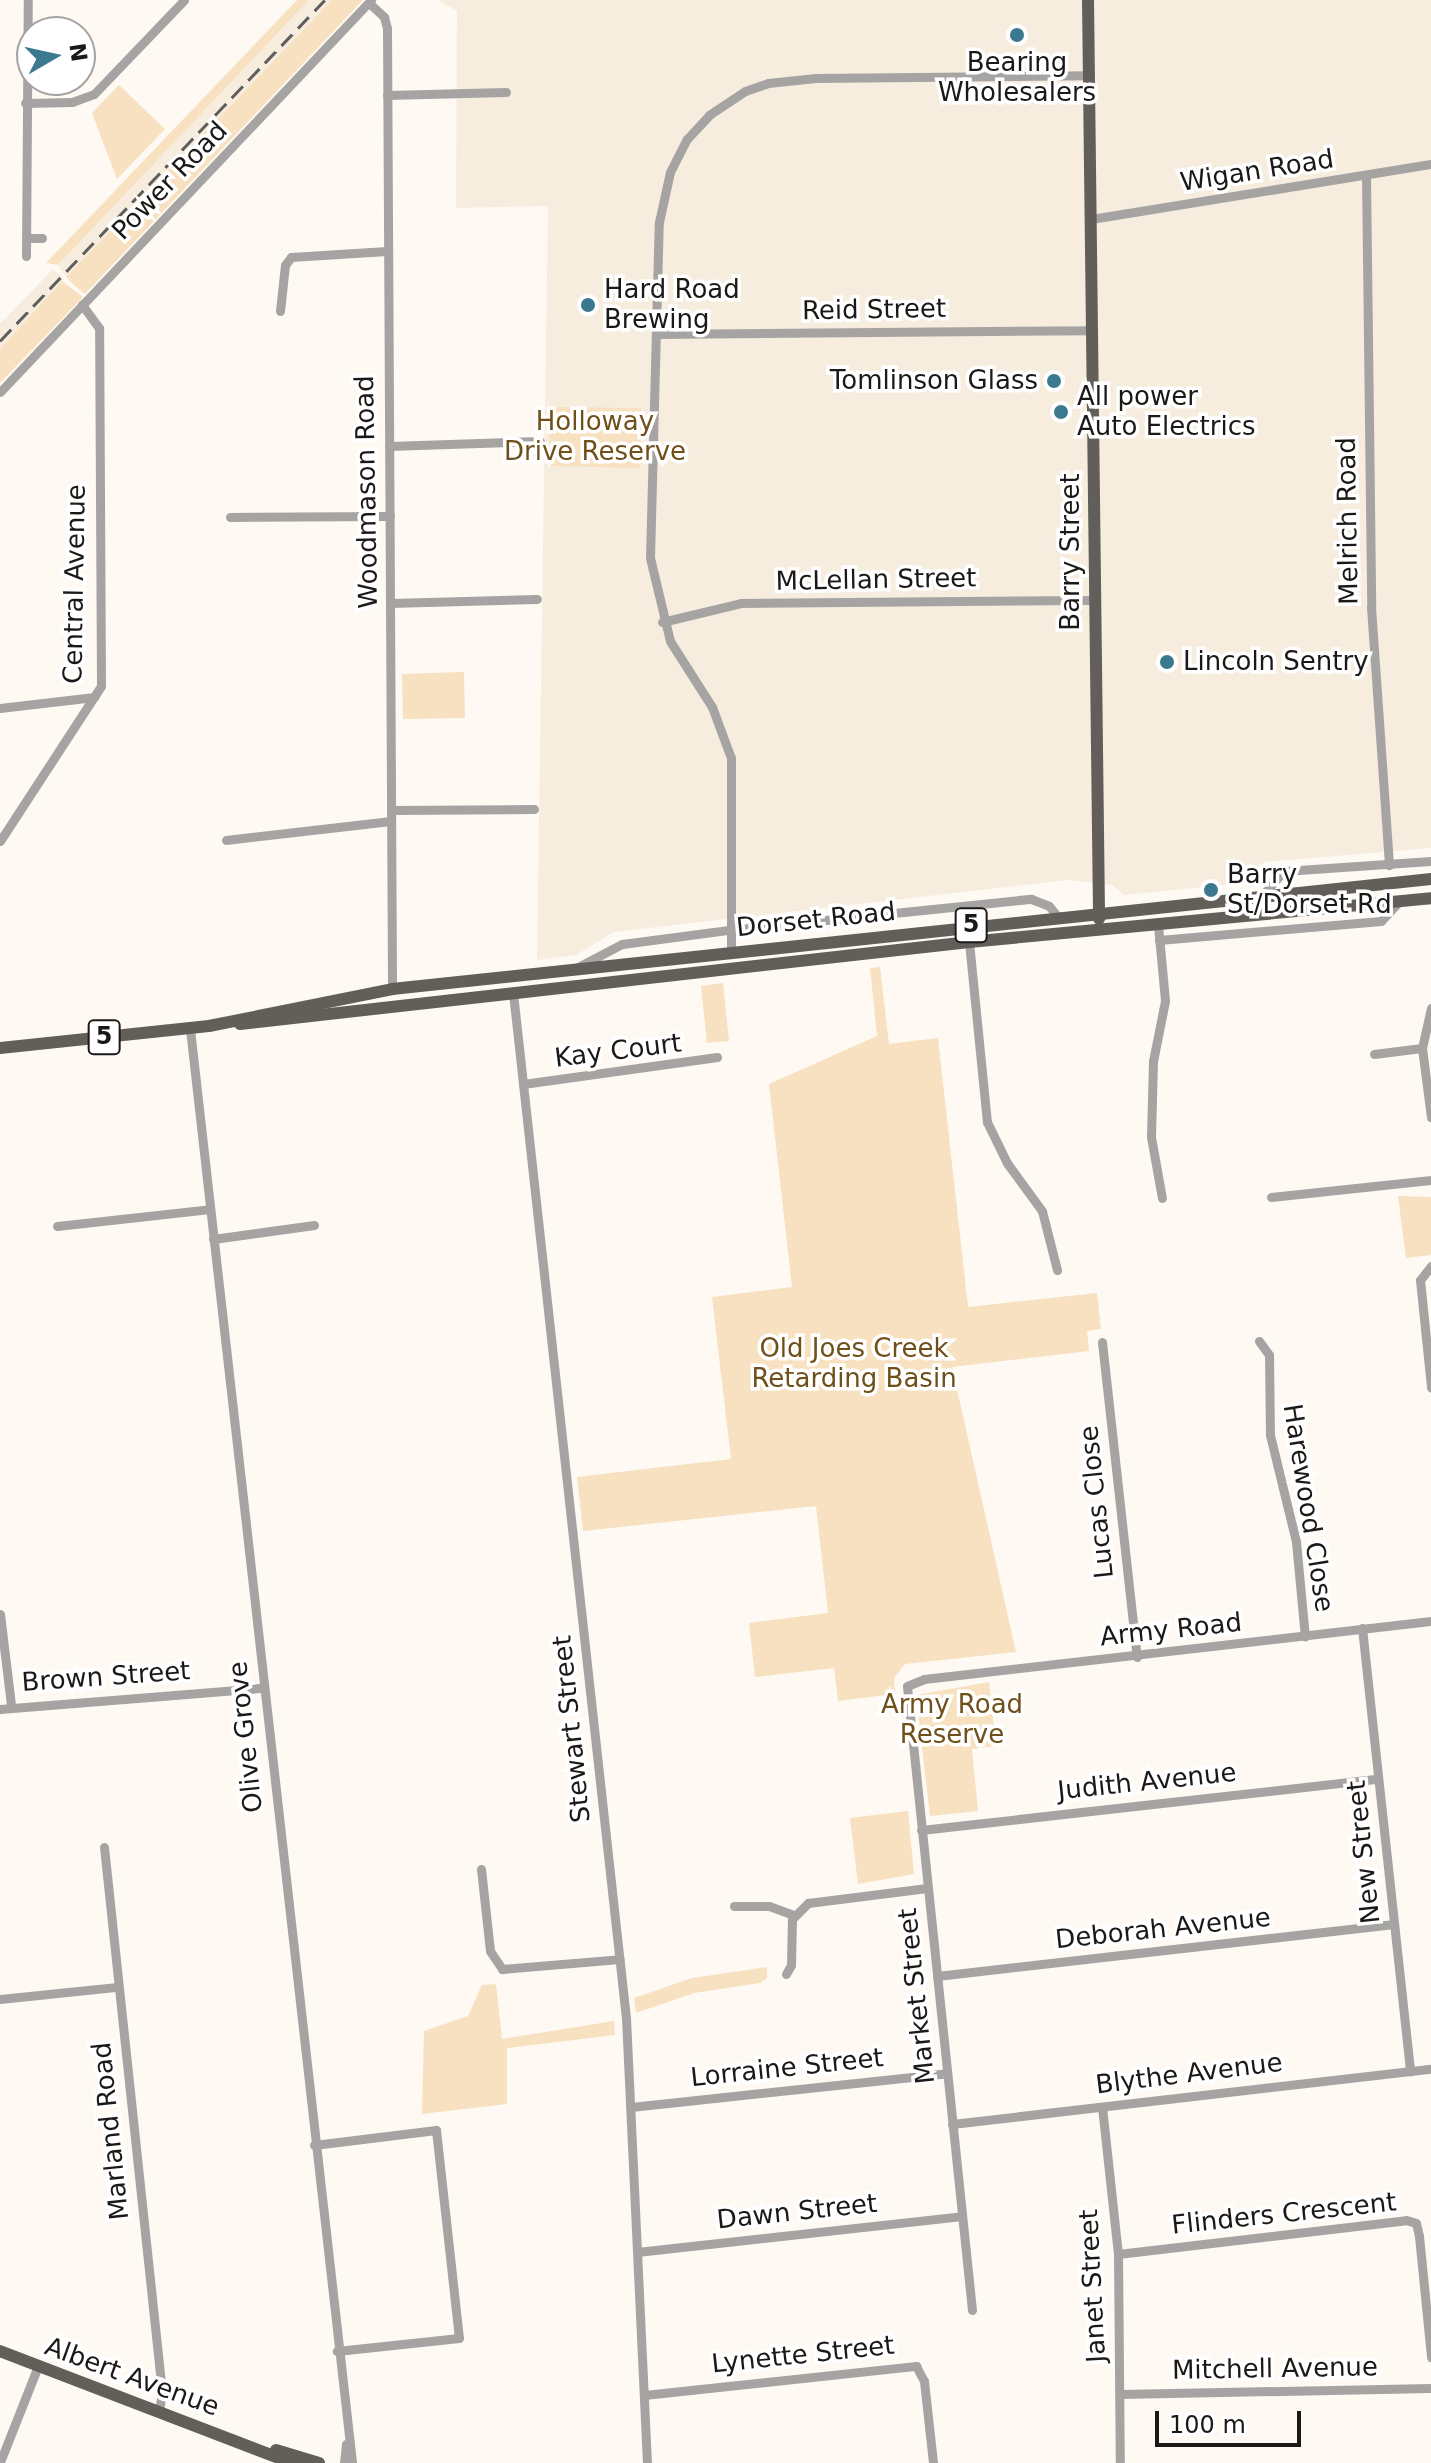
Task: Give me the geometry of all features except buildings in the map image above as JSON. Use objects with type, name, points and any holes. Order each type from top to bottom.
[{"type":"main road","name":"Barry Street","points":[[1088,0],[1099,930]]},
{"type":"main road","name":"Dorset Road","points":[[209,1026],[313,1001],[392,989],[1057,916],[1431,879]]},
{"type":"main road","points":[[1262,896],[1272,914]]},
{"type":"main road","name":"Dorset Road","points":[[0,1048],[969,942],[1431,900]]},
{"type":"main road","points":[[511,975],[513,993]]},
{"type":"main road","points":[[392,989],[393,1006]]},
{"type":"main road","name":"Albert Avenue","points":[[0,2351],[292,2463]]},
{"type":"main road","name":"Albert Avenue","points":[[248,2444],[319,2463]]},
{"type":"street","points":[[26,256],[28,0]]},
{"type":"street","points":[[25,103],[72,102],[94,94],[184,0]]},
{"type":"street","name":"Woodmason Road","points":[[370,1],[384,17],[387,28],[392,989]]},
{"type":"street","name":"Power Road","points":[[0,392],[370,1]]},
{"type":"street","points":[[731,951],[731,758],[712,707],[662,622],[650,558],[664,189],[687,139],[723,103],[790,79],[1089,75]]},
{"type":"street","points":[[387,95],[506,92]]},
{"type":"street","name":"Wigan Road","points":[[1091,219],[1431,164]]},
{"type":"street","name":"Melrich Road","points":[[1366,176],[1371,607],[1389,865]]},
{"type":"street","points":[[27,238],[42,238]]},
{"type":"street","points":[[280,311],[285,265],[291,257],[387,251]]},
{"type":"street","name":"Central Avenue","points":[[0,841],[101,686],[99,328],[82,305]]},
{"type":"street","name":"Reid Street","points":[[657,334],[1092,330]]},
{"type":"street","points":[[389,446],[540,441]]},
{"type":"street","points":[[230,517],[390,516]]},
{"type":"street","points":[[390,603],[537,599]]},
{"type":"street","name":"McLellan Street","points":[[662,622],[741,603],[1093,600]]},
{"type":"street","points":[[0,708],[94,697]]},
{"type":"street","points":[[391,810],[534,809]]},
{"type":"street","points":[[226,840],[391,821]]},
{"type":"street","points":[[1262,896],[1284,871],[1431,861]]},
{"type":"street","points":[[578,967],[622,944],[729,930],[1031,899],[1049,906],[1057,916]]},
{"type":"street","points":[[1159,940],[1381,921],[1399,902]]},
{"type":"street","points":[[1158,925],[1165,1001],[1153,1061],[1151,1137],[1162,1198]]},
{"type":"street","points":[[969,942],[987,1122],[1007,1163],[1042,1211],[1057,1270]]},
{"type":"street","name":"Stewart Street","points":[[513,993],[620,1959],[631,2107],[647,2463]]},
{"type":"street","points":[[1431,1008],[1422,1048],[1431,1117]]},
{"type":"street","name":"Olive Grove","points":[[190,1029],[347,2441],[352,2463]]},
{"type":"street","points":[[1374,1054],[1422,1048]]},
{"type":"street","name":"Kay Court","points":[[523,1084],[717,1057]]},
{"type":"street","points":[[1271,1197],[1431,1180]]},
{"type":"street","points":[[57,1226],[210,1209]]},
{"type":"street","points":[[213,1239],[314,1225]]},
{"type":"street","points":[[1431,1266],[1420,1280],[1431,1387]]},
{"type":"street","name":"Harewood Close","points":[[1259,1341],[1269,1355],[1270,1435],[1296,1542],[1305,1637]]},
{"type":"street","name":"Lucas Close","points":[[1102,1342],[1137,1657]]},
{"type":"street","points":[[0,1614],[11,1705]]},
{"type":"street","name":"Army Road","points":[[915,1681],[1431,1621]]},
{"type":"street","name":"New Street","points":[[1362,1628],[1410,2071]]},
{"type":"street","name":"Market Street","points":[[915,1681],[905,1694],[972,2310]]},
{"type":"street","name":"Brown Street","points":[[0,1709],[11,1705],[263,1688]]},
{"type":"street","name":"Judith Avenue","points":[[921,1830],[1377,1779]]},
{"type":"street","name":"Marland Road","points":[[104,1847],[162,2392],[159,2410]]},
{"type":"street","points":[[481,1869],[490,1951],[502,1969],[620,1959]]},
{"type":"street","points":[[794,1915],[817,1900],[927,1888]]},
{"type":"street","points":[[734,1906],[769,1906],[794,1915]]},
{"type":"street","points":[[786,1974],[791,1965],[794,1915]]},
{"type":"street","name":"Deborah Avenue","points":[[937,1976],[1394,1924]]},
{"type":"street","points":[[0,1999],[117,1987]]},
{"type":"street","name":"Blythe Avenue","points":[[952,2124],[1431,2069]]},
{"type":"street","name":"Lorraine Street","points":[[631,2107],[947,2073]]},
{"type":"street","name":"Janet Street","points":[[1102,2107],[1118,2254],[1120,2463]]},
{"type":"street","points":[[314,2145],[436,2130],[456,2309],[459,2338],[337,2351]]},
{"type":"street","name":"Dawn Street","points":[[637,2252],[962,2216]]},
{"type":"street","name":"Flinders Crescent","points":[[1118,2254],[1406,2220],[1416,2223],[1431,2357]]},
{"type":"street","points":[[0,2462],[38,2366]]},
{"type":"street","name":"Lynette Street","points":[[644,2395],[916,2366],[924,2381],[933,2463]]},
{"type":"street","name":"Mitchell Avenue","points":[[1120,2394],[1431,2388]]},
{"type":"street","name":"Olive Grove","points":[[344,2463],[347,2441]]},
{"type":"shaded area","points":[[309,0],[332,0],[66,277],[58,265]]},
{"type":"shaded area","points":[[438,0],[1431,0],[1431,848],[1264,862],[1263,881],[1124,895],[1112,885],[1068,880],[614,932],[576,955],[537,960],[548,206],[456,208],[457,11]]},
{"type":"shaded area","points":[[53,269],[64,279],[0,349],[0,324]]},
{"type":"green space","points":[[297,0],[309,0],[58,265],[46,263]]},
{"type":"green space","points":[[332,0],[363,0],[85,294],[76,287],[66,277]]},
{"type":"green space","points":[[119,85],[165,129],[117,179],[92,113]]},
{"type":"green space","points":[[62,281],[83,297],[0,383],[0,349]]},
{"type":"green space","name":"Holloway Drive Reserve","points":[[550,407],[641,408],[640,468],[549,466]]},
{"type":"green space","points":[[464,672],[465,718],[403,719],[402,674]]},
{"type":"green space","name":"Old Joes Creek Retarding Basin","points":[[880,967],[889,1044],[938,1038],[968,1307],[1097,1293],[1101,1329],[1087,1331],[1089,1351],[952,1367],[1016,1652],[905,1664],[894,1678],[895,1694],[838,1701],[834,1668],[755,1677],[749,1623],[828,1613],[816,1506],[583,1531],[577,1477],[731,1459],[712,1297],[792,1287],[769,1084],[877,1036],[870,968]]},
{"type":"green space","points":[[723,983],[729,1041],[707,1043],[701,986]]},
{"type":"green space","points":[[1398,1196],[1431,1197],[1431,1255],[1406,1258]]},
{"type":"green space","name":"Army Road Reserve","points":[[989,1682],[996,1746],[972,1749],[978,1811],[930,1816],[916,1695]]},
{"type":"green space","points":[[908,1811],[914,1874],[858,1884],[850,1818]]},
{"type":"green space","points":[[767,1967],[767,1978],[760,1983],[694,1993],[636,2013],[634,1998],[692,1978]]},
{"type":"green space","points":[[496,1984],[502,2039],[614,2021],[615,2035],[507,2048],[507,2104],[422,2114],[424,2031],[468,2016],[482,1985]]},
{"type":"railway","points":[[0,341],[325,0]]},
{"type":"place","name":"Bearing Wholesalers","points":[[1017,35]]},
{"type":"place","name":"Hard Road Brewing","points":[[588,305]]},
{"type":"place","name":"Tomlinson Glass","points":[[1054,381]]},
{"type":"place","name":"All power Auto Electrics","points":[[1061,412]]},
{"type":"place","name":"Lincoln Sentry","points":[[1167,662]]},
{"type":"place","name":"Barry St/Dorset Rd","points":[[1211,890]]}]
